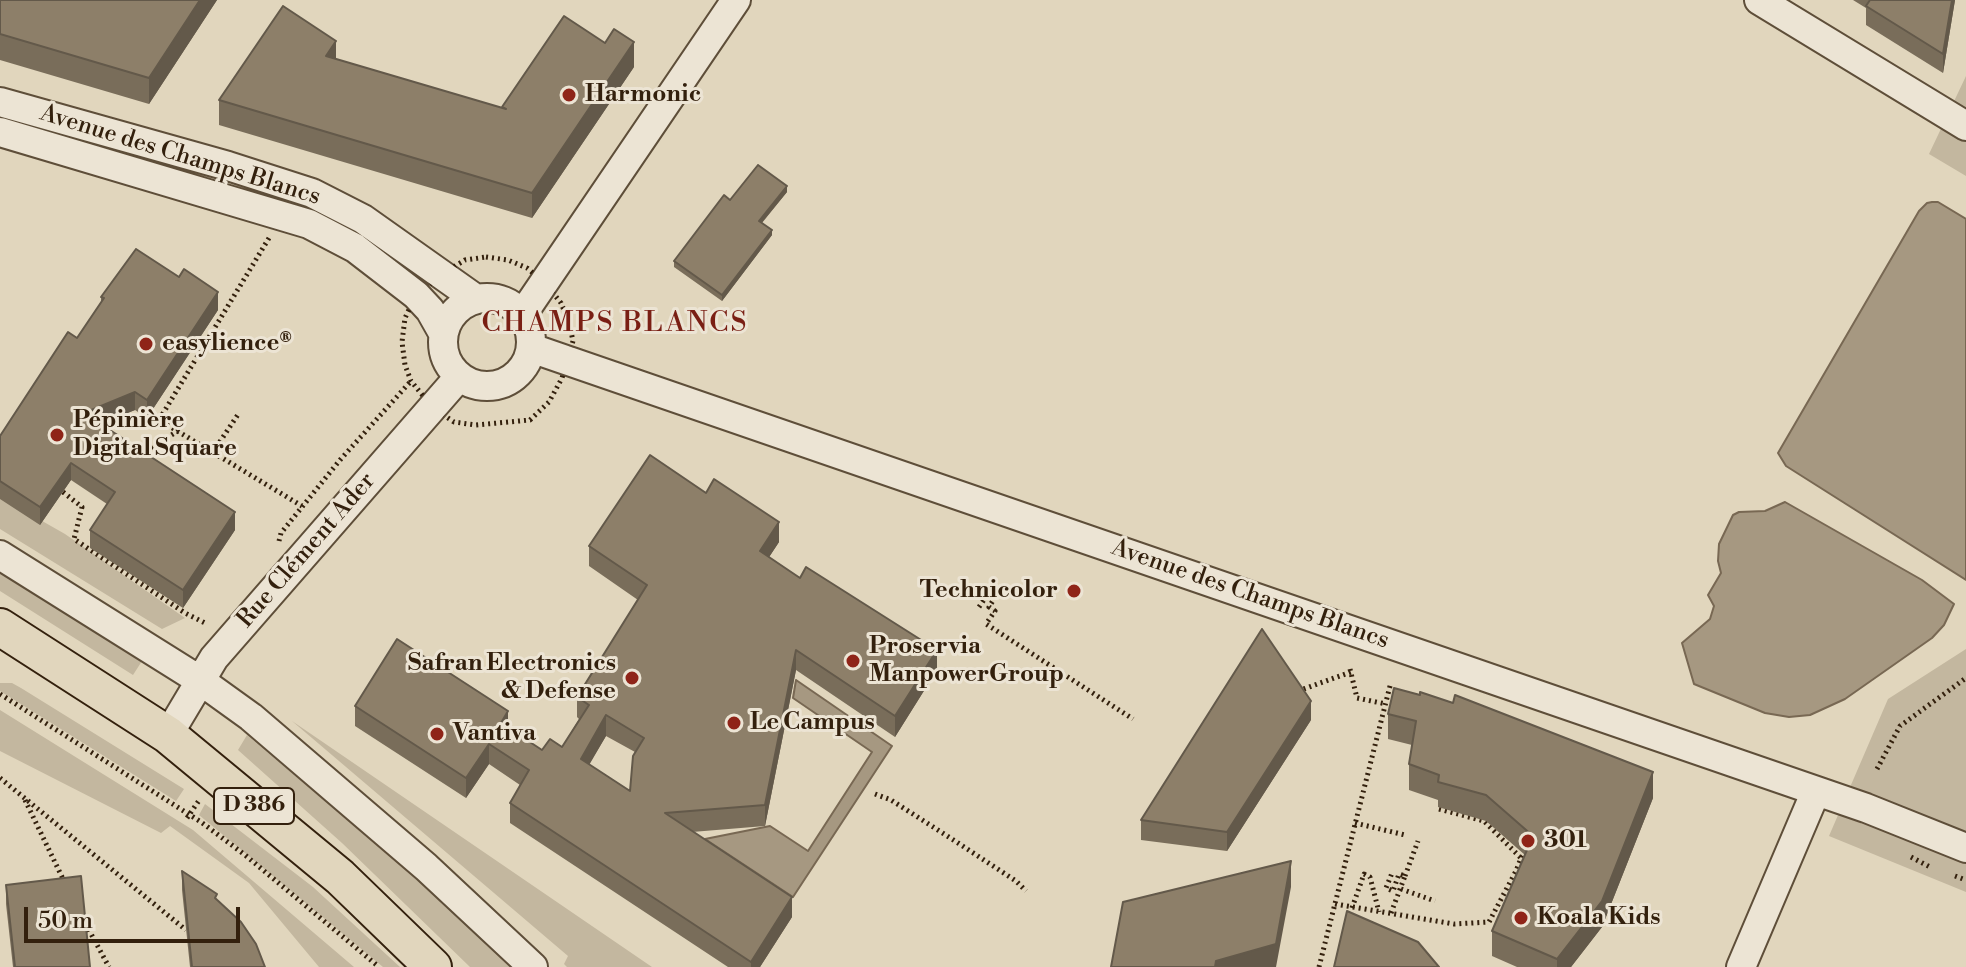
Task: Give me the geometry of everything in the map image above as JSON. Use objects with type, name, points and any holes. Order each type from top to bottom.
[{"type":"main road","name":"D 386","points":[[0,627],[168,735],[340,877],[433,967]]},
{"type":"street","points":[[522,315],[736,0]]},
{"type":"street","points":[[1759,0],[1966,126]]},
{"type":"street","name":"Avenue des Champs Blancs","points":[[0,102],[312,193],[363,219],[476,299]]},
{"type":"street","name":"Avenue des Champs Blancs","points":[[0,132],[309,224],[355,248],[416,295],[430,310],[443,333]]},
{"type":"street","points":[[476,299],[502,300],[522,315],[530,330],[531,348],[521,371],[505,383],[476,385],[459,377],[447,362],[443,333],[452,315],[467,303],[476,299]]},
{"type":"street","name":"Avenue des Champs Blancs","points":[[531,348],[1816,791],[1966,848]]},
{"type":"street","name":"Rue Clément Ader","points":[[168,735],[228,641],[459,377]]},
{"type":"street","points":[[0,555],[201,681],[251,717],[426,867],[533,967]]},
{"type":"street","points":[[1741,967],[1816,791]]},
{"type":"path","points":[[159,420],[281,216]]},
{"type":"path","points":[[486,257],[508,260],[527,268],[545,283],[561,303],[573,341],[568,361],[549,402],[530,420],[476,425],[454,422],[433,408],[411,381],[402,342],[405,318],[416,295],[465,260],[486,257]]},
{"type":"path","name":"Rue Clément Ader","points":[[281,533],[340,460],[411,381]]},
{"type":"path","points":[[213,452],[239,413]]},
{"type":"path","points":[[108,424],[159,420],[302,506]]},
{"type":"path","points":[[130,461],[178,431]]},
{"type":"path","points":[[63,492],[82,507],[74,539],[209,626]]},
{"type":"path","points":[[979,607],[990,591],[997,594],[989,607],[995,611],[986,624],[1133,719]]},
{"type":"path","points":[[1291,678],[1298,691],[1350,670],[1357,698],[1386,704]]},
{"type":"path","points":[[1877,769],[1900,726],[1966,678]]},
{"type":"path","points":[[1319,967],[1391,682]]},
{"type":"path","points":[[0,694],[201,822],[379,967]]},
{"type":"path","points":[[0,778],[186,930]]},
{"type":"path","points":[[875,794],[891,800],[955,841],[1016,881],[1026,891]]},
{"type":"path","points":[[24,797],[66,886]]},
{"type":"path","points":[[1335,904],[1454,924],[1489,922],[1522,855],[1484,821],[1466,820],[1439,809]]},
{"type":"path","points":[[1355,823],[1405,835]]},
{"type":"path","points":[[1391,913],[1418,841]]},
{"type":"path","points":[[1392,873],[1386,888],[1393,891],[1399,874],[1405,876]]},
{"type":"path","points":[[1352,908],[1364,874],[1370,877],[1379,913]]},
{"type":"path","points":[[1401,889],[1435,901]]},
{"type":"path","points":[[83,919],[109,967]]},
{"type":"shaded area","points":[[1966,76],[1966,176],[1929,154]]},
{"type":"shaded area","points":[[1938,202],[1966,219],[1966,580],[1786,466],[1778,453],[1919,211],[1927,203]]},
{"type":"shaded area","points":[[0,497],[65,534],[185,618],[162,629],[0,529]]},
{"type":"shaded area","points":[[1785,502],[1922,580],[1954,604],[1944,625],[1932,638],[1845,699],[1810,715],[1789,717],[1765,713],[1694,684],[1682,643],[1710,619],[1714,606],[1708,595],[1721,573],[1719,544],[1733,515],[1765,511]]},
{"type":"shaded area","points":[[0,573],[142,661],[133,675],[0,591]]},
{"type":"shaded area","points":[[1966,649],[1966,892],[1829,836],[1888,699]]},
{"type":"shaded area","points":[[796,680],[892,746],[793,897],[705,839],[770,826],[808,851],[872,752],[793,698]]},
{"type":"shaded area","points":[[0,683],[12,683],[21,688],[184,789],[176,801],[0,691]]},
{"type":"shaded area","points":[[0,710],[193,830],[354,967],[319,967],[249,883],[170,826],[161,833],[0,751]]},
{"type":"shaded area","points":[[292,721],[652,967],[567,967],[564,964],[568,956]]},
{"type":"shaded area","points":[[247,735],[447,904],[512,967],[470,967],[342,843],[238,750]]},
{"type":"shaded area","points":[[205,804],[313,887],[400,967],[383,967],[199,815]]},
{"type":"building","points":[[0,0],[200,0],[149,78],[0,34]]},
{"type":"building","points":[[1870,0],[1952,0],[1943,54],[1866,6]]},
{"type":"building","points":[[283,6],[336,41],[326,56],[506,109],[502,107],[564,16],[605,43],[614,29],[634,42],[532,193],[219,100]]},
{"type":"building","points":[[758,165],[787,186],[759,221],[772,230],[722,295],[674,261],[724,195],[730,200]]},
{"type":"building","name":"Pépinière Digital Square","points":[[136,249],[179,277],[184,269],[218,292],[147,400],[135,392],[84,413],[235,512],[183,590],[90,530],[115,492],[71,463],[40,507],[0,481],[0,436],[68,332],[77,338],[104,298],[101,297]]},
{"type":"building","points":[[650,455],[706,493],[714,479],[779,522],[760,551],[800,578],[806,567],[937,650],[895,716],[796,650],[765,805],[665,813],[792,897],[751,962],[510,803],[529,770],[489,744],[466,778],[355,706],[397,639],[508,711],[501,723],[542,750],[550,739],[562,747],[589,705],[577,697],[647,585],[589,546]],"holes":[[[606,715],[644,738],[633,756],[630,791],[581,759]]]},
{"type":"building","points":[[1262,629],[1311,701],[1227,832],[1141,820]]},
{"type":"building","points":[[1394,688],[1420,695],[1420,692],[1453,703],[1455,695],[1653,772],[1602,901],[1557,959],[1492,931],[1533,836],[1486,795],[1438,782],[1439,775],[1409,764],[1416,721],[1388,714]]},
{"type":"building","points":[[1291,861],[1276,944],[1216,961],[1215,967],[1111,967],[1123,902]]},
{"type":"building","points":[[182,871],[217,894],[215,898],[241,922],[256,944],[265,967],[192,967]]},
{"type":"building","points":[[81,876],[90,967],[15,967],[6,885]]},
{"type":"building","points":[[1347,911],[1418,942],[1439,967],[1334,967]]},
{"type":"place","name":"Harmonic","points":[[569,95]]},
{"type":"place","name":"easylience®","points":[[146,344]]},
{"type":"place","name":"Pépinière Digital Square","points":[[57,435]]},
{"type":"place","name":"Technicolor","points":[[1074,591]]},
{"type":"place","name":"Proservia ManpowerGroup","points":[[853,661]]},
{"type":"place","name":"Safran Electronics & Defense","points":[[632,678]]},
{"type":"place","name":"Le Campus","points":[[734,723]]},
{"type":"place","name":"Vantiva","points":[[437,734]]},
{"type":"place","name":"301","points":[[1528,841]]},
{"type":"place","name":"Koala Kids","points":[[1521,918]]},
{"type":"district","name":"CHAMPS BLANCS","points":[[615,324]]}]
